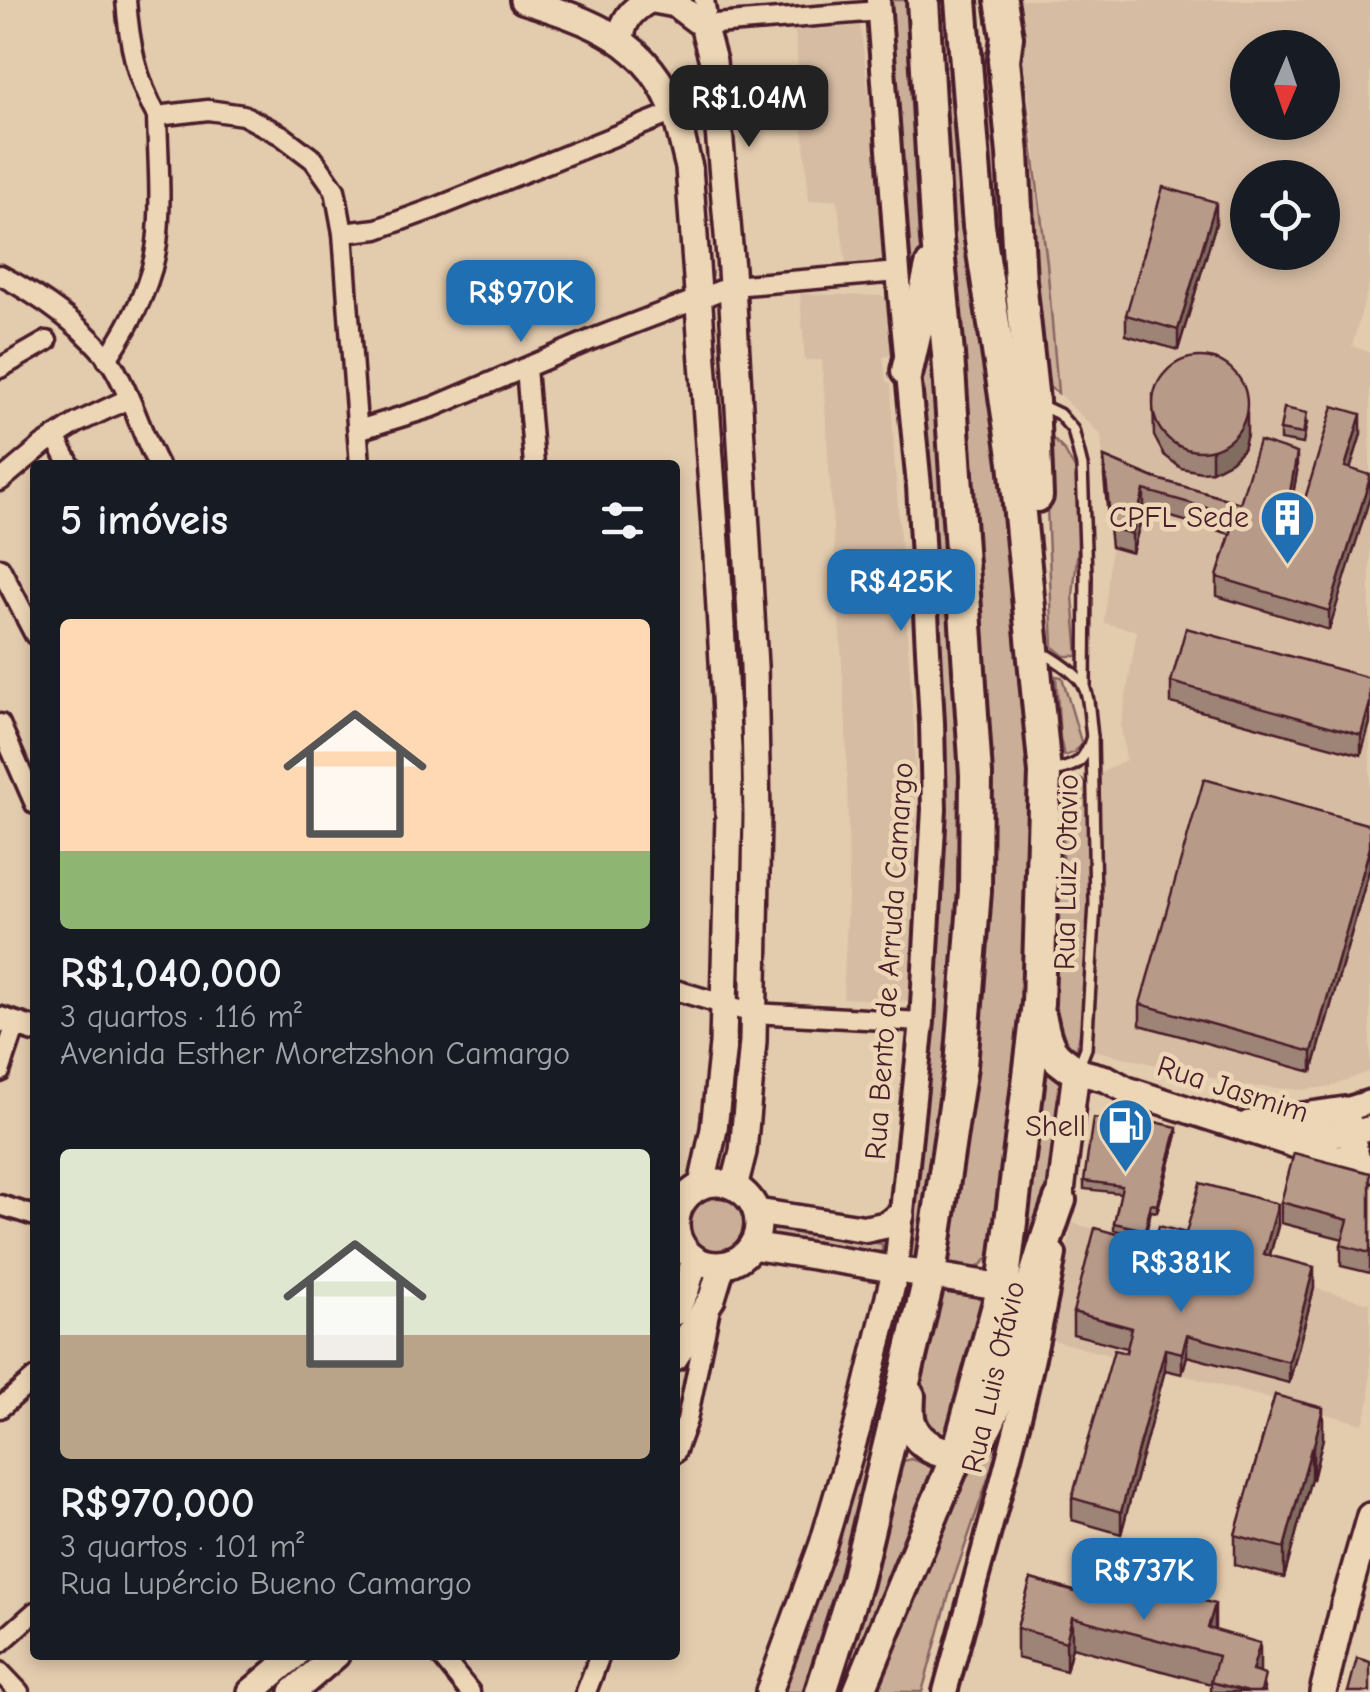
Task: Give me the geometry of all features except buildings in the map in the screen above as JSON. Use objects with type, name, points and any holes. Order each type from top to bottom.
[{"type":"highway","points":[[821,1692],[856,1582],[930,1274],[961,1066],[975,892],[976,776],[951,391],[936,239],[923,0]]},
{"type":"highway","points":[[961,0],[979,226],[1043,662]]},
{"type":"highway","points":[[859,1692],[958,1452],[1003,1287],[1038,1003],[1045,773],[1043,662],[1033,402],[1020,282],[1004,60],[1007,38],[1001,0]]},
{"type":"highway","points":[[928,82],[936,59],[965,39],[996,47],[1004,60]]},
{"type":"highway","points":[[907,371],[936,239]]},
{"type":"highway","points":[[1038,1003],[1054,1058],[1076,1071]]},
{"type":"highway","points":[[916,1333],[908,1405],[910,1428],[923,1442],[942,1453],[958,1452],[980,1436],[994,1408],[1060,1200]]},
{"type":"main road","points":[[523,0],[611,33],[634,50],[669,101],[689,168],[730,816],[725,1006],[714,1128],[702,1185]]},
{"type":"main road","points":[[620,40],[635,8],[665,1],[704,12],[716,89],[746,501],[757,748],[753,1041],[742,1152],[734,1186]]},
{"type":"main road","points":[[669,101],[689,109],[716,89]]},
{"type":"main road","name":"Rua Jasmim","points":[[1076,1071],[1364,1167]]},
{"type":"main road","name":"Rua Luis Otávio","points":[[1060,1200],[1076,1071]]},
{"type":"main road","points":[[1073,1110],[1094,1092],[1127,1090]]},
{"type":"main road","points":[[1240,1126],[1359,1118],[1364,1167]]},
{"type":"main road","points":[[680,1205],[702,1185],[734,1186],[757,1212],[758,1230],[752,1246],[734,1262],[722,1265],[695,1260],[680,1243]]},
{"type":"main road","points":[[757,1212],[867,1230],[886,1226],[901,1215]]},
{"type":"main road","points":[[752,1246],[1003,1287]]},
{"type":"main road","points":[[680,1302],[695,1260]]},
{"type":"main road","points":[[680,1349],[712,1298],[722,1265]]},
{"type":"main road","points":[[769,1692],[857,1429],[896,1268]]},
{"type":"main road","points":[[1323,1692],[1370,1516]]},
{"type":"main road","points":[[251,1692],[288,1660]]},
{"type":"main road","points":[[293,1692],[330,1660]]},
{"type":"street","points":[[107,359],[146,288],[157,244],[157,116],[147,98],[130,44],[126,0]]},
{"type":"street","points":[[704,12],[878,5]]},
{"type":"street","name":"Rua Bento de Arruda Camargo","points":[[878,5],[920,506],[934,808],[922,1022],[896,1268]]},
{"type":"street","points":[[343,234],[377,229],[435,208],[669,101]]},
{"type":"street","points":[[157,116],[208,110],[242,115],[314,160],[335,190],[343,234],[360,460]]},
{"type":"street","points":[[358,430],[433,407],[732,286],[898,272]]},
{"type":"street","points":[[0,275],[54,307],[112,364],[156,460]]},
{"type":"street","points":[[0,368],[47,340]]},
{"type":"street","points":[[526,368],[534,460]]},
{"type":"street","points":[[0,481],[55,437],[128,399]]},
{"type":"street","points":[[55,437],[67,460]]},
{"type":"street","points":[[0,568],[30,625]]},
{"type":"street","points":[[0,724],[30,793]]},
{"type":"street","points":[[680,992],[753,1013],[922,1022]]},
{"type":"street","points":[[0,1072],[17,1024]]},
{"type":"street","points":[[1286,1140],[1359,1118]]},
{"type":"street","name":"Rua Luis Otávio","points":[[945,1692],[1042,1322],[1060,1200]]},
{"type":"street","points":[[0,1205],[30,1214]]},
{"type":"street","points":[[680,1439],[712,1298]]},
{"type":"street","points":[[0,1408],[30,1382]]},
{"type":"street","points":[[680,1407],[687,1420]]},
{"type":"street","points":[[0,1643],[30,1616]]},
{"type":"street","points":[[444,1660],[470,1692]]},
{"type":"street","points":[[586,1692],[598,1660]]},
{"type":"street","points":[[0,1672],[19,1692]]},
{"type":"lane","points":[[1033,402],[1058,414],[1073,430],[1082,466],[1085,686],[1092,737]]},
{"type":"lane","points":[[1043,662],[1074,672],[1085,686]]},
{"type":"lane","name":"Rua Luiz Otavio","points":[[1045,773],[1080,762],[1086,757],[1092,737]]},
{"type":"lane","name":"Rua Luiz Otavio","points":[[1076,1071],[1086,1048],[1094,904],[1092,737]]},
{"type":"shaded area","points":[[887,0],[910,0],[926,250],[913,323]]},
{"type":"shaded area","points":[[1014,0],[1370,0],[1370,281],[1352,346],[1370,352],[1370,1071],[1332,1086],[1304,1090],[1247,1086],[1093,1050],[1100,920],[1098,775],[1126,760],[1121,726],[1137,631],[1104,623],[1111,547],[1101,435],[1058,393],[1032,116]]},
{"type":"shaded area","points":[[1014,0],[1047,263],[1058,393],[1040,381]]},
{"type":"shaded area","points":[[860,26],[887,260],[846,263],[837,199],[809,201],[795,31]]},
{"type":"shaded area","points":[[981,50],[991,56],[998,69],[1012,368],[991,240],[975,53]]},
{"type":"shaded area","points":[[950,64],[1023,628],[1029,781],[1022,1046],[1000,1238],[987,1259],[966,1273],[950,1267],[947,1256],[983,992],[989,851],[985,692],[973,489],[943,103],[944,68]]},
{"type":"shaded area","points":[[800,294],[887,296],[893,355],[883,357],[886,381],[891,384],[914,730],[917,850],[910,1001],[843,998],[849,879],[846,724],[822,360],[805,360]]},
{"type":"shaded area","points":[[932,306],[948,488],[952,659],[962,751],[963,909],[944,1100],[916,1259],[906,1257],[938,913],[916,376]]},
{"type":"shaded area","points":[[1040,433],[1064,450],[1076,471],[1079,537],[1073,596],[1078,656],[1064,656],[1053,647]]},
{"type":"shaded area","points":[[1056,676],[1062,677],[1082,745],[1064,756],[1060,738]]},
{"type":"shaded area","points":[[1073,776],[1088,783],[1089,901],[1083,1024],[1076,1051],[1069,1055],[1053,1035],[1066,784]]},
{"type":"shaded area","points":[[1044,1064],[1067,1083],[1044,1227],[1014,1288],[1034,1174]]},
{"type":"shaded area","points":[[716,1192],[739,1202],[749,1225],[739,1248],[716,1258],[693,1248],[683,1225],[693,1202]]},
{"type":"shaded area","points":[[762,1223],[882,1244],[882,1253],[761,1234]]},
{"type":"shaded area","points":[[1072,1223],[1370,1303],[1370,1400],[1363,1424],[1049,1339]]},
{"type":"shaded area","points":[[943,1287],[987,1298],[949,1431],[933,1437],[916,1406]]},
{"type":"shaded area","points":[[897,1288],[917,1291],[813,1692],[782,1692]]},
{"type":"shaded area","points":[[1018,1376],[922,1692],[872,1692],[918,1574]]},
{"type":"shaded area","points":[[910,1459],[928,1464],[935,1471],[848,1692],[830,1692],[900,1477],[901,1462]]},
{"type":"place","name":"CPFL Sede","points":[[1288,566]]},
{"type":"place","name":"Shell","points":[[1125,1175]]}]
